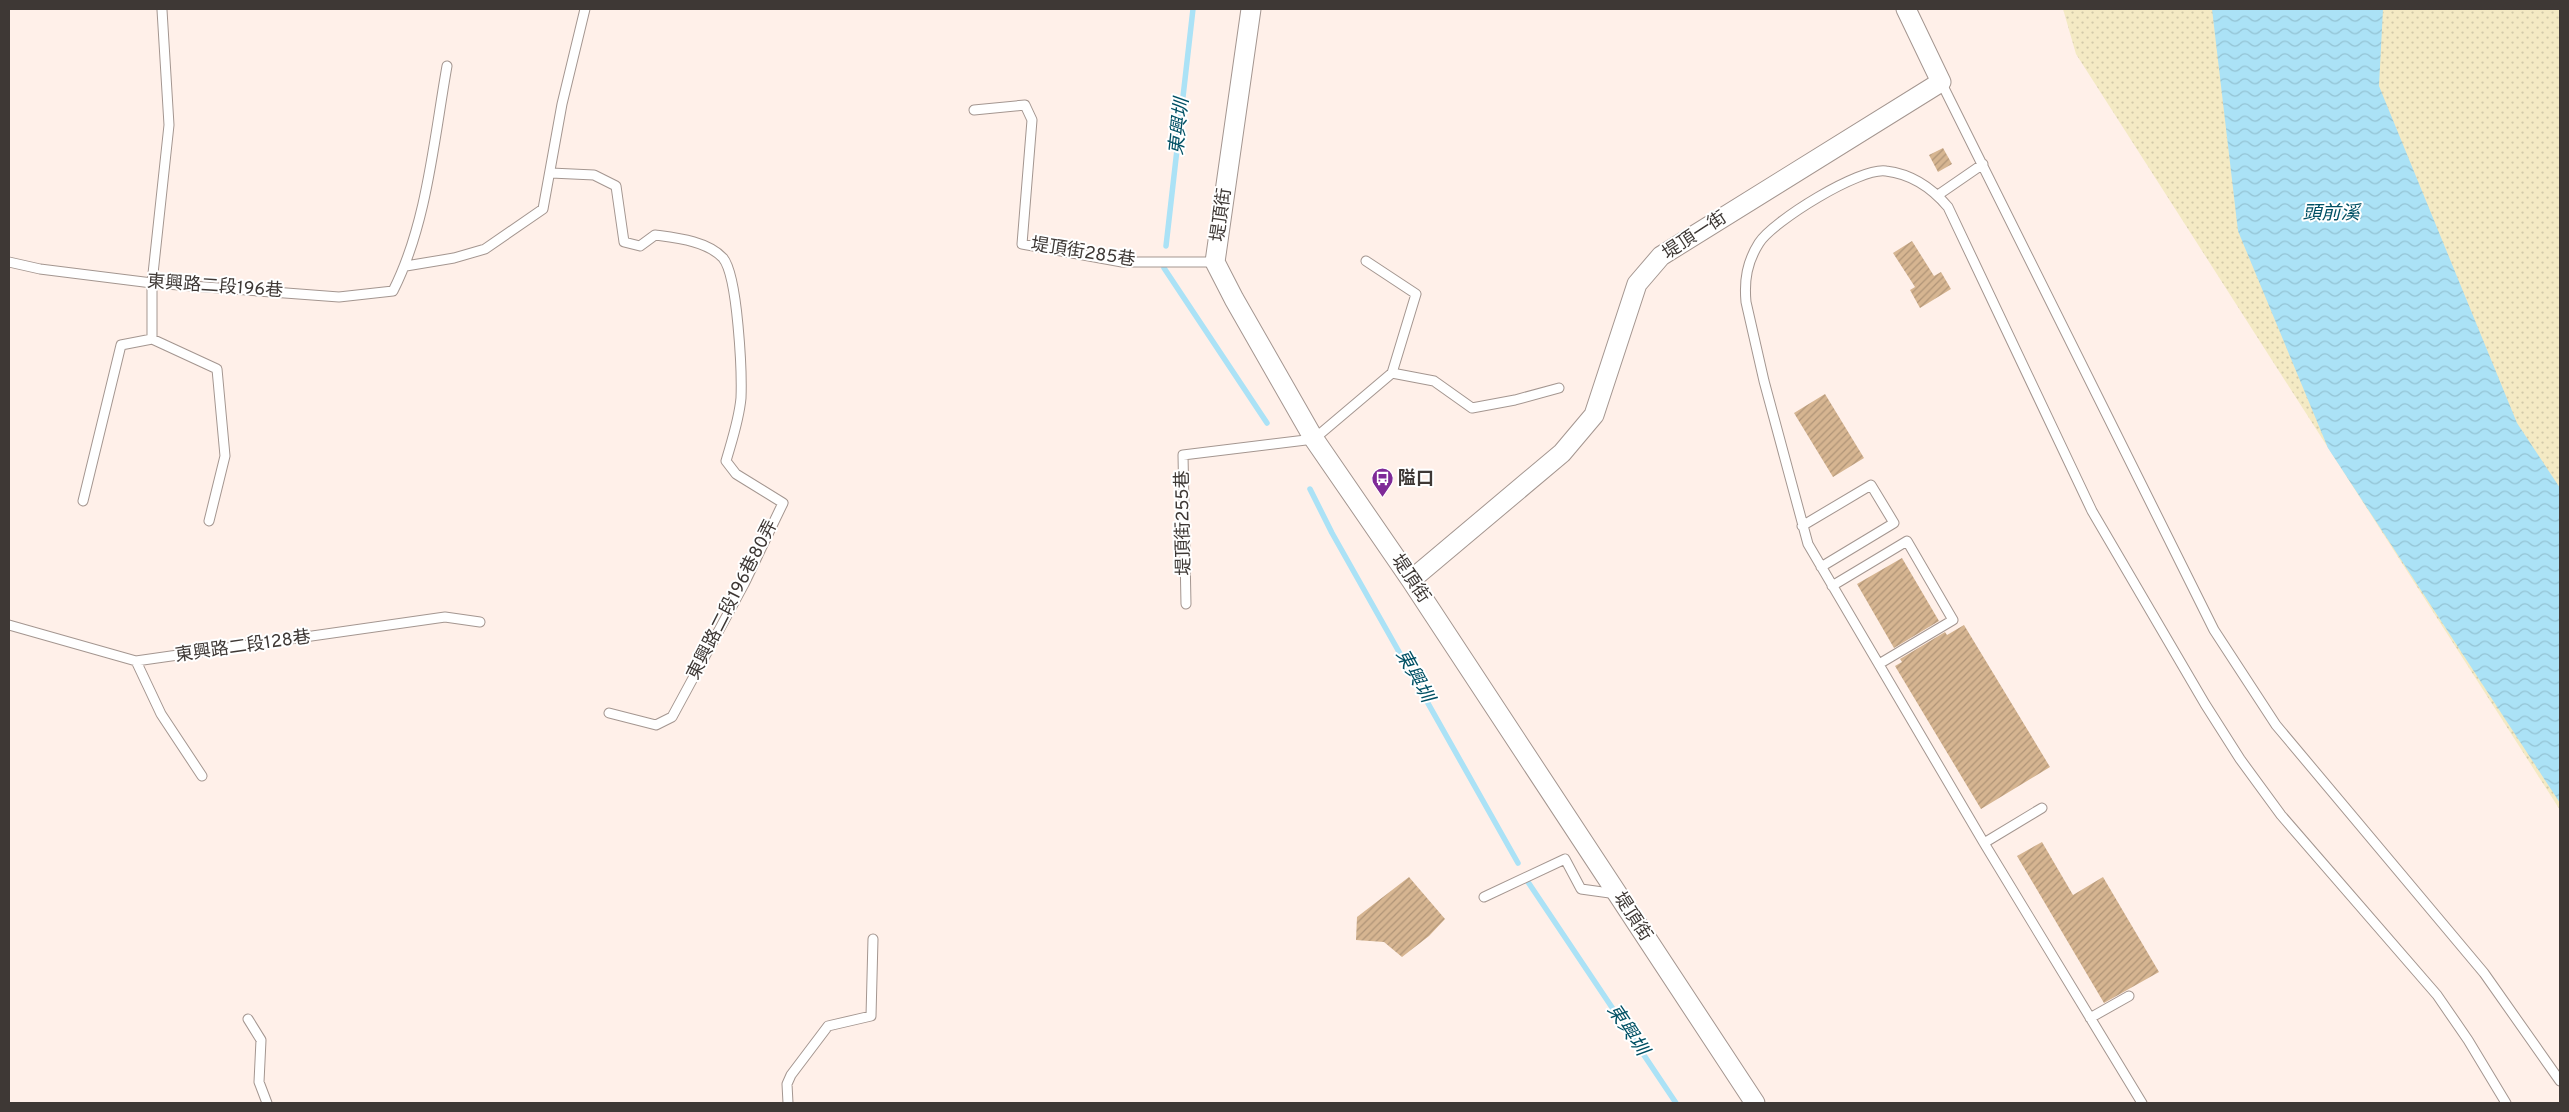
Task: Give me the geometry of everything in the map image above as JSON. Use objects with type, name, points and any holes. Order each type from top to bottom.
[{"type":"street","name":"堤頂街","points":[[1251,9],[1216,262],[1234,299],[1314,439],[1411,580],[1755,1103]]},
{"type":"street","points":[[1906,9],[1941,82]]},
{"type":"street","name":"堤頂一街","points":[[1411,580],[1562,453],[1594,415],[1637,284],[1661,256],[1941,82]]},
{"type":"lane","points":[[406,266],[454,258],[485,249],[543,210],[562,104],[586,9]]},
{"type":"lane","points":[[152,339],[152,283],[169,124],[162,10]]},
{"type":"lane","name":"東興路二段196巷","points":[[9,262],[40,269],[152,283],[339,297],[393,291],[406,266],[417,235],[448,66]]},
{"type":"lane","points":[[1941,82],[2214,630],[2276,725],[2484,973],[2560,1081]]},
{"type":"lane","name":"堤頂街285巷","points":[[974,110],[1025,105],[1032,120],[1022,244],[1122,262],[1216,262]]},
{"type":"lane","points":[[1938,195],[1983,164]]},
{"type":"lane","points":[[2142,1103],[1984,843],[1832,586],[1808,544],[1802,526],[1764,381],[1746,302],[1747,268],[1752,254],[1768,231],[1846,182],[1867,173],[1885,171],[1903,175],[1938,195],[1957,223],[2092,511],[2205,704],[2240,758],[2281,815],[2436,995],[2468,1040],[2506,1103]]},
{"type":"lane","name":"東興路二段196巷80弄","points":[[551,173],[594,175],[616,186],[624,242],[640,246],[655,235],[694,240],[723,258],[731,276],[740,350],[741,388],[737,426],[726,461],[736,474],[783,503],[744,584],[672,717],[656,725],[609,712]]},
{"type":"lane","points":[[1314,439],[1392,374],[1416,294],[1366,261]]},
{"type":"lane","points":[[84,501],[121,345],[152,339],[217,369],[225,456],[210,521]]},
{"type":"lane","points":[[1392,374],[1434,381],[1472,408],[1515,400],[1559,388]]},
{"type":"lane","name":"堤頂街255巷","points":[[1186,604],[1183,455],[1314,439]]},
{"type":"lane","points":[[1802,526],[1871,485],[1894,523],[1821,567]]},
{"type":"lane","points":[[1832,586],[1907,541],[1953,620],[1879,664]]},
{"type":"lane","name":"東興路二段128巷","points":[[9,625],[136,661],[446,617],[480,622]]},
{"type":"lane","points":[[136,661],[161,714],[202,776]]},
{"type":"lane","points":[[1984,843],[2042,808]]},
{"type":"lane","points":[[1484,897],[1565,859],[1581,889],[1617,894]]},
{"type":"lane","points":[[788,1103],[787,1084],[791,1075],[828,1026],[871,1016],[873,939]]},
{"type":"lane","points":[[2090,1018],[2129,996]]},
{"type":"lane","points":[[248,1020],[261,1040],[259,1082],[267,1103]]},
{"type":"sand","points":[[2063,9],[2560,9],[2560,810],[2076,54]]},
{"type":"water","name":"頭前溪","points":[[2212,9],[2383,9],[2379,86],[2517,423],[2560,488],[2560,803],[2328,448],[2238,231]]},
{"type":"building","points":[[1943,148],[1952,164],[1938,172],[1929,155]]},
{"type":"building","points":[[1912,241],[1934,276],[1941,272],[1951,289],[1920,308],[1910,290],[1915,287],[1893,253]]},
{"type":"building","points":[[1825,394],[1864,458],[1833,477],[1794,413]]},
{"type":"building","points":[[1902,558],[1939,621],[1894,648],[1857,584]]},
{"type":"building","points":[[1964,625],[2050,767],[1981,809],[1895,666],[1902,662],[1900,659],[1945,632],[1947,635]]},
{"type":"building","points":[[2042,842],[2073,895],[2103,877],[2159,972],[2104,1003],[2017,856]]},
{"type":"building","points":[[1409,877],[1445,919],[1429,936],[1402,957],[1384,942],[1356,940],[1357,917]]},
{"type":"waterway","name":"東興圳","points":[[1166,246],[1193,9]]},
{"type":"waterway","name":"東興圳","points":[[1164,268],[1267,423]]},
{"type":"waterway","name":"東興圳","points":[[1310,489],[1332,533],[1518,863]]},
{"type":"waterway","name":"東興圳","points":[[1528,882],[1676,1103]]},
{"type":"place","name":"隘口","points":[[1382,498]]}]
